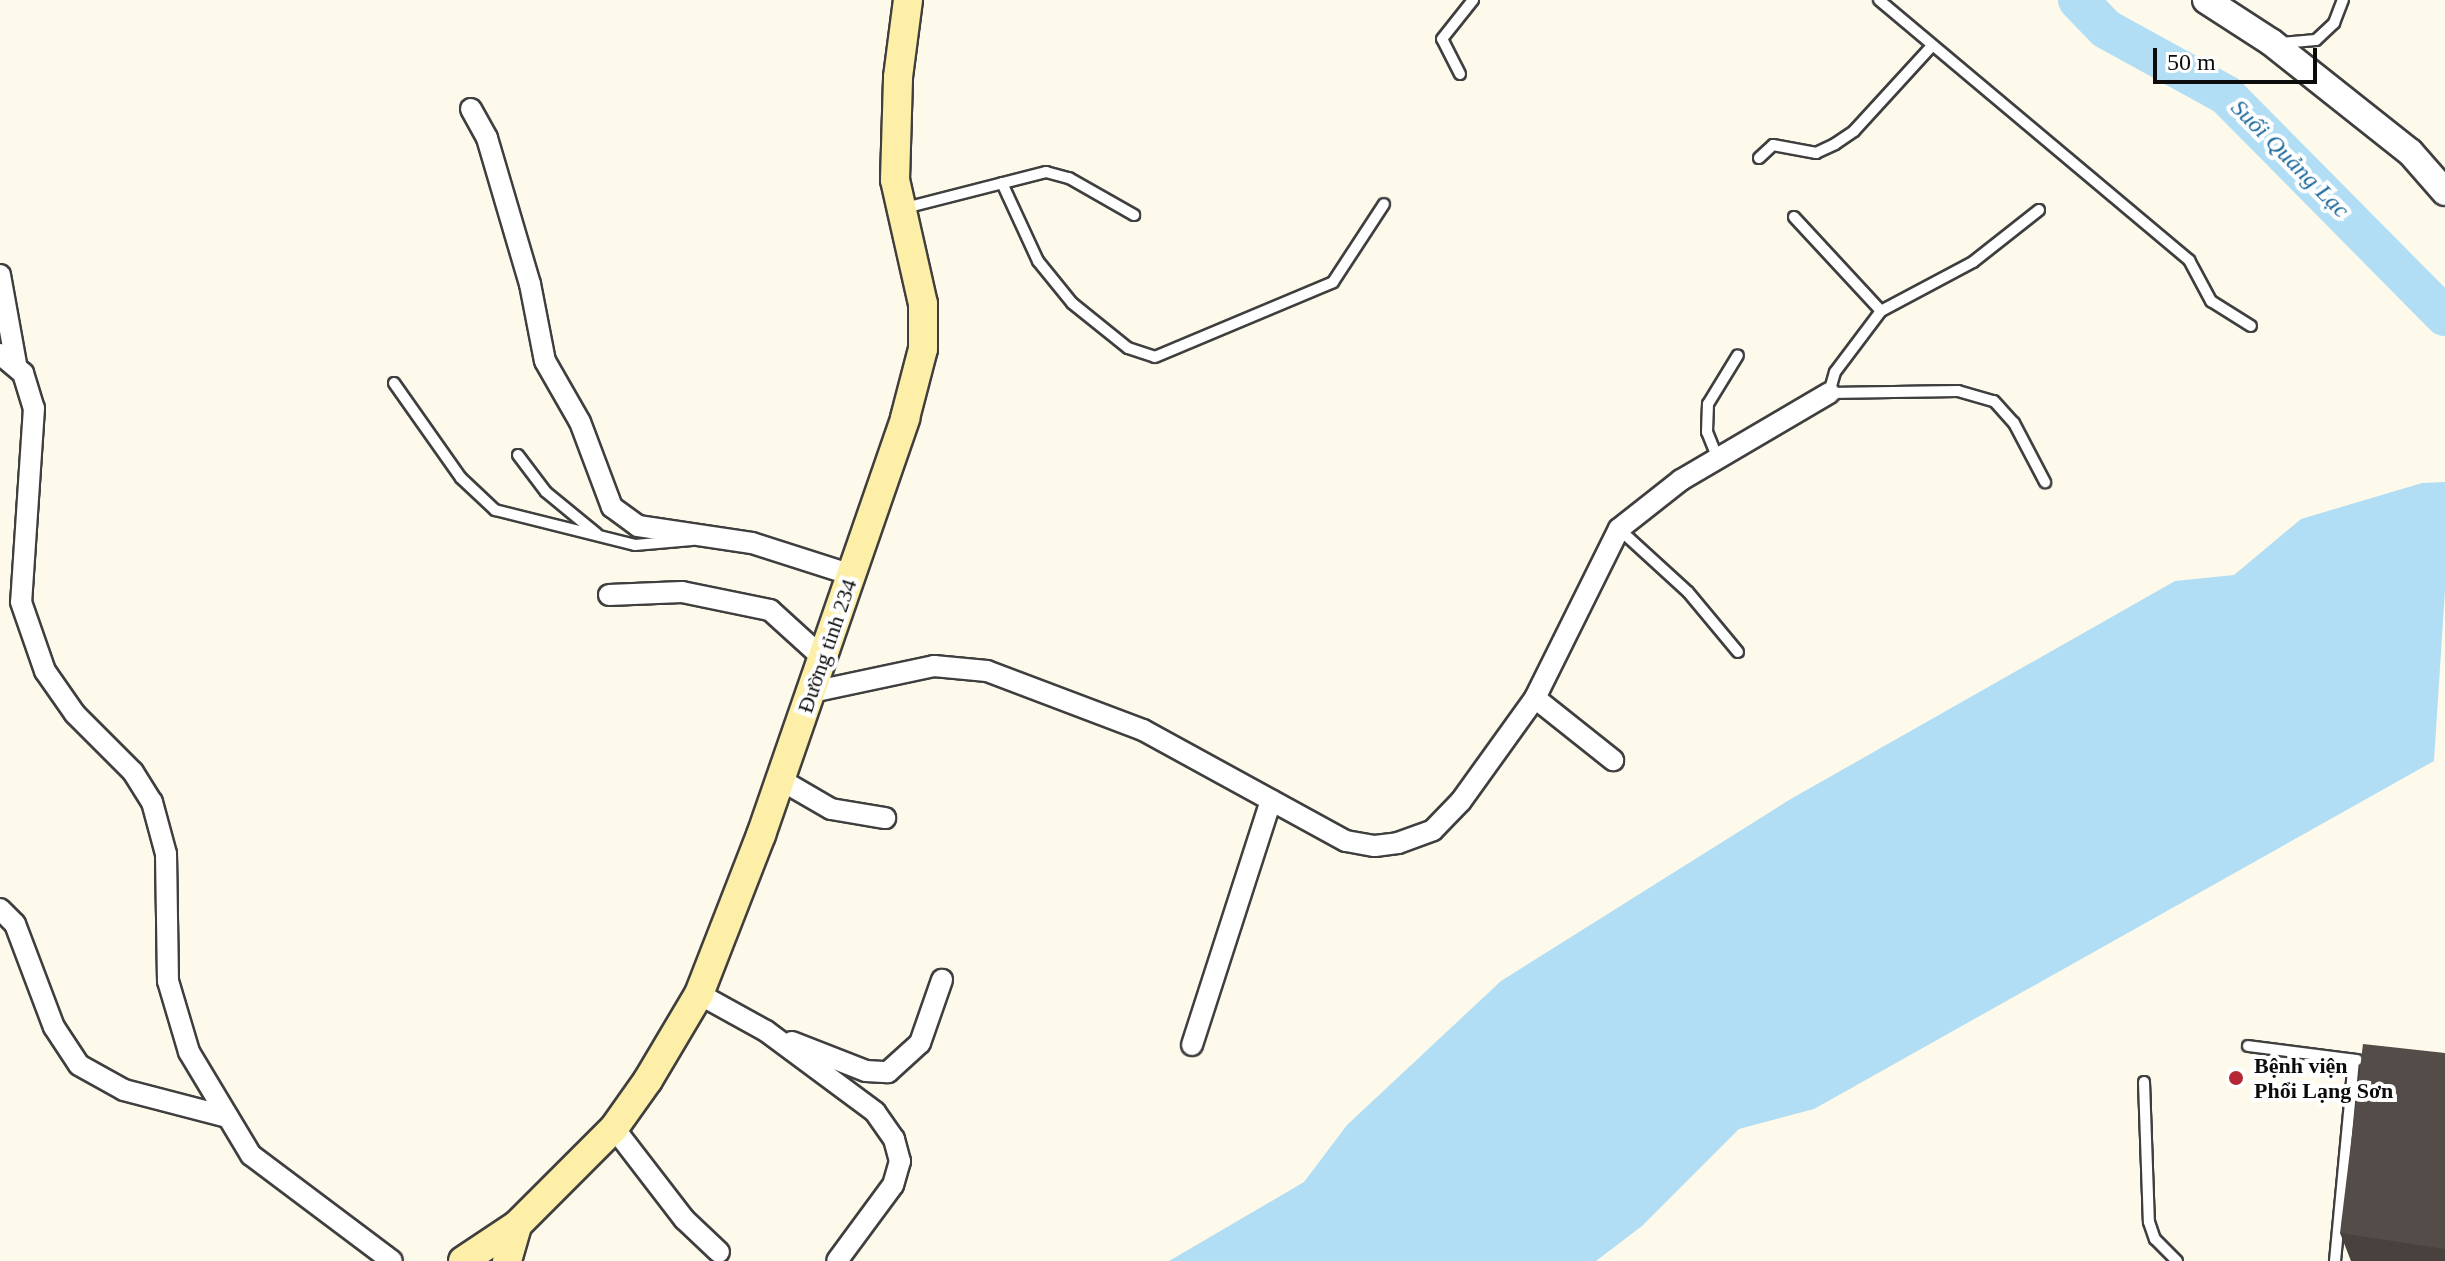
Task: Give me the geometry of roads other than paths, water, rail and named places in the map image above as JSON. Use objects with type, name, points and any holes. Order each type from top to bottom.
[{"type":"main road","name":"Đường tỉnh 234","points":[[463,1261],[517,1225],[614,1128],[699,994],[824,659],[923,349],[918,273],[899,209],[895,180],[898,77],[908,0]]},
{"type":"main road","points":[[507,1261],[517,1225]]},
{"type":"street","points":[[2206,0],[2271,42],[2410,152],[2444,188]]},
{"type":"street","points":[[471,109],[487,138],[530,284],[545,361],[580,422],[612,507],[638,526],[752,543],[852,575]]},
{"type":"street","points":[[0,275],[8,359],[34,408],[21,602],[45,671],[75,714],[133,772],[152,802],[166,854],[168,981],[189,1052],[251,1155],[392,1261]]},
{"type":"street","points":[[812,692],[934,666],[987,671],[1143,730],[1346,841],[1375,846],[1421,834],[1461,801],[1535,698],[1619,529],[1681,480],[1829,393]]},
{"type":"street","points":[[609,595],[682,592],[770,610],[824,659]]},
{"type":"street","points":[[1535,698],[1613,760]]},
{"type":"street","points":[[781,780],[831,809],[885,818]]},
{"type":"street","points":[[1192,1045],[1271,800]]},
{"type":"street","points":[[0,909],[15,924],[54,1027],[79,1065],[124,1090],[228,1117]]},
{"type":"street","points":[[699,994],[766,1031],[866,1071],[888,1072],[920,1043],[942,980]]},
{"type":"street","points":[[766,1031],[875,1112],[894,1139],[900,1161],[893,1185],[837,1261]]},
{"type":"street","points":[[614,1128],[684,1219],[719,1252]]},
{"type":"lane","points":[[1460,74],[1442,39],[1473,0]]},
{"type":"lane","points":[[1879,0],[1931,47],[2189,260],[2211,301],[2251,326]]},
{"type":"lane","points":[[2271,42],[2304,45],[2316,40],[2334,23],[2343,0]]},
{"type":"lane","points":[[1759,158],[1773,145],[1816,153],[1835,144],[1854,131],[1931,47]]},
{"type":"lane","points":[[899,209],[1046,172],[1060,175],[1134,215]]},
{"type":"lane","points":[[1002,183],[1038,261],[1072,303],[1128,348],[1155,357],[1333,282],[1384,204]]},
{"type":"lane","points":[[2039,210],[1973,262],[1881,311],[1835,372],[1829,393],[1958,391],[1994,401],[2014,423],[2045,482]]},
{"type":"lane","points":[[1794,217],[1881,311]]},
{"type":"lane","points":[[1718,461],[1707,432],[1708,404],[1738,355]]},
{"type":"lane","points":[[394,383],[483,501],[509,516],[635,545],[714,537]]},
{"type":"lane","points":[[518,455],[557,502],[602,538]]},
{"type":"lane","points":[[1619,529],[1688,592],[1738,652]]},
{"type":"lane","points":[[2248,1046],[2369,1062]]},
{"type":"lane","points":[[2335,1261],[2354,1060]]},
{"type":"lane","points":[[2144,1082],[2149,1222],[2155,1239],[2177,1261]]},
{"type":"water","points":[[2445,482],[2445,590],[2434,761],[1814,1109],[1739,1129],[1642,1226],[1596,1261],[1169,1261],[1304,1182],[1347,1125],[1501,981],[1789,800],[2175,581],[2234,575],[2301,519],[2422,483]]},
{"type":"waterway","name":"Suối Quảng Lạc","points":[[2078,0],[2106,29],[2226,95],[2445,316]]},
{"type":"place","name":"Bệnh viện Phổi Lạng Sơn","points":[[2236,1078]]}]
